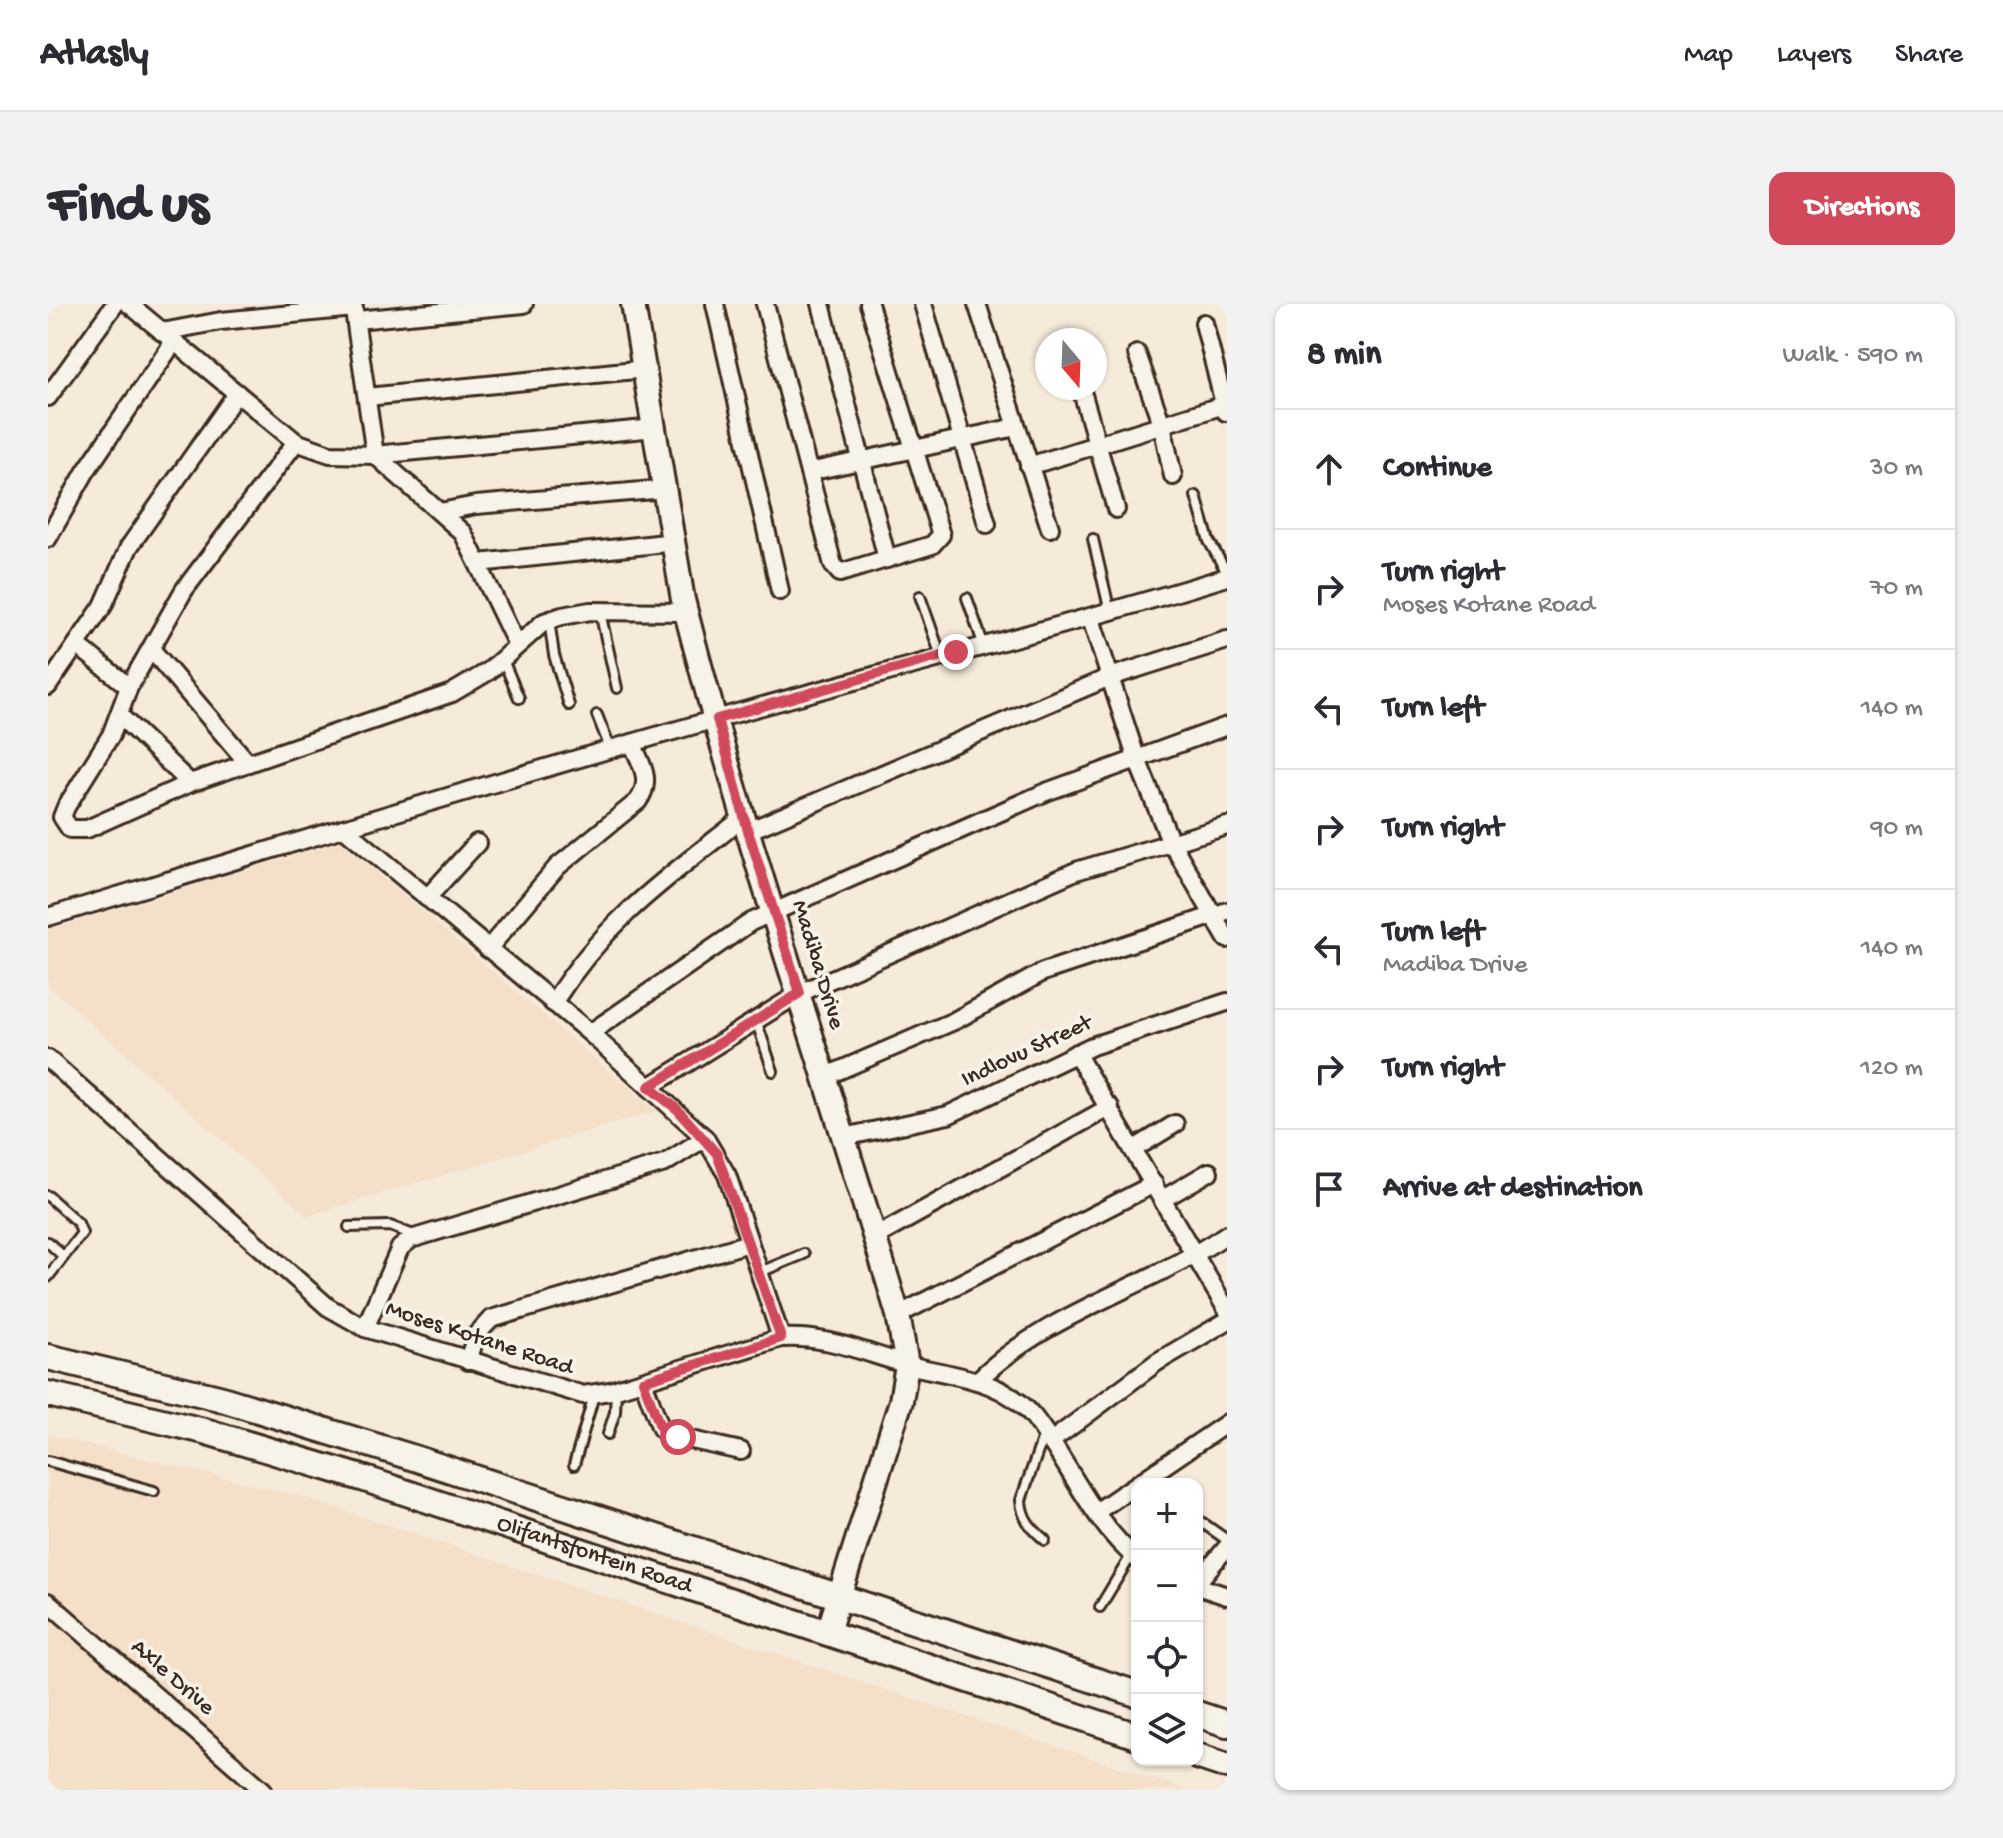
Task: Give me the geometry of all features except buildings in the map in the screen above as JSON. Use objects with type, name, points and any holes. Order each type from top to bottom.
[{"type":"main road","name":"Olifantsfontein Road","points":[[48,1357],[219,1398],[623,1523],[1131,1692]]},
{"type":"main road","name":"Olifantsfontein Road","points":[[48,1394],[204,1431],[333,1470],[1131,1734]]},
{"type":"main road","points":[[1203,1716],[1227,1724]]},
{"type":"main road","points":[[1203,1758],[1227,1766]]},
{"type":"street","points":[[48,397],[115,304]]},
{"type":"street","points":[[129,304],[296,442],[330,454],[375,455],[655,428]]},
{"type":"street","points":[[48,538],[167,338],[221,321],[354,311],[524,304]]},
{"type":"street","name":"Madiba Drive","points":[[633,304],[686,612],[746,824],[898,1315],[907,1365],[901,1401],[828,1632]]},
{"type":"street","points":[[715,304],[780,591]]},
{"type":"street","points":[[765,304],[836,572],[932,545],[941,535],[869,304]]},
{"type":"street","points":[[821,304],[887,559]]},
{"type":"street","points":[[923,304],[987,524]]},
{"type":"street","points":[[977,304],[1050,528]]},
{"type":"street","points":[[354,311],[375,455],[463,533],[517,645]]},
{"type":"street","points":[[1029,466],[1162,425],[1226,410],[1223,378],[1204,323]]},
{"type":"street","points":[[1137,354],[1162,425],[1173,476]]},
{"type":"street","points":[[367,397],[645,369]]},
{"type":"street","points":[[48,686],[103,606],[129,547],[237,393]]},
{"type":"street","points":[[1085,400],[1116,509]]},
{"type":"street","points":[[809,472],[1016,427]]},
{"type":"street","points":[[296,442],[184,590],[129,687],[111,735],[66,807],[62,817],[70,829],[87,829],[190,783],[452,693],[503,659],[549,620],[577,613],[686,612]]},
{"type":"street","points":[[440,512],[476,505],[666,489]]},
{"type":"street","points":[[479,563],[675,542]]},
{"type":"street","points":[[48,917],[611,749],[941,656],[1091,619],[1227,575]]},
{"type":"street","points":[[1091,619],[1136,757],[1170,840],[1220,912],[1227,939]]},
{"type":"street","points":[[553,1003],[603,933],[642,897],[746,824],[1110,677],[1227,640]]},
{"type":"street","points":[[77,645],[129,687]]},
{"type":"street","points":[[151,649],[248,763]]},
{"type":"street","points":[[119,715],[190,783]]},
{"type":"street","points":[[590,1033],[718,941],[773,912],[986,817],[1136,757],[1227,726]]},
{"type":"street","points":[[488,949],[557,867],[638,801],[646,791],[646,774],[632,743]]},
{"type":"street","points":[[649,1087],[800,993],[1076,871],[1170,840],[1227,826]]},
{"type":"street","points":[[344,828],[590,1033],[705,1138],[727,1175],[781,1338]]},
{"type":"street","points":[[427,898],[477,843]]},
{"type":"street","points":[[824,1077],[954,1021],[1043,972],[1220,912]]},
{"type":"street","name":"Indlovu Street","points":[[844,1137],[948,1115],[1076,1053],[1227,1002]]},
{"type":"street","points":[[1076,1053],[1225,1302]]},
{"type":"street","name":"Moses Kotane Road","points":[[48,1059],[328,1307],[365,1328],[568,1394],[594,1395],[616,1390],[781,1338],[820,1337],[907,1365],[978,1380],[1031,1414],[1096,1512],[1131,1553]]},
{"type":"street","points":[[875,1237],[1110,1107]]},
{"type":"street","points":[[1134,1149],[1175,1124]]},
{"type":"street","points":[[365,1328],[400,1248],[417,1236],[665,1163],[705,1138]]},
{"type":"street","points":[[1163,1199],[1209,1172]]},
{"type":"street","points":[[898,1315],[1154,1184]]},
{"type":"street","points":[[978,1380],[996,1362],[1033,1338],[1115,1292],[1196,1255],[1227,1234]]},
{"type":"street","points":[[468,1361],[476,1335],[491,1319],[749,1243]]},
{"type":"street","points":[[1047,1437],[1148,1368],[1227,1321]]},
{"type":"street","points":[[643,1381],[661,1429],[741,1451]]},
{"type":"street","points":[[1096,1512],[1227,1423]]},
{"type":"street","points":[[1203,1577],[1227,1547]]},
{"type":"street","points":[[1203,1586],[1227,1596]]},
{"type":"street","name":"Axle Drive","points":[[48,1602],[263,1790]]},
{"type":"lane","points":[[1196,496],[1209,541],[1227,575]]},
{"type":"lane","points":[[1093,539],[1110,613]]},
{"type":"lane","points":[[920,596],[941,656]]},
{"type":"lane","points":[[967,598],[984,646]]},
{"type":"lane","points":[[600,612],[617,688]]},
{"type":"lane","points":[[549,620],[554,655],[569,705]]},
{"type":"lane","points":[[503,659],[519,698]]},
{"type":"lane","points":[[597,715],[611,749]]},
{"type":"lane","points":[[756,1019],[773,1071]]},
{"type":"lane","points":[[48,1196],[81,1228],[82,1233],[48,1277]]},
{"type":"lane","points":[[349,1227],[390,1226],[417,1236]]},
{"type":"lane","points":[[48,1242],[63,1256]]},
{"type":"lane","points":[[759,1272],[804,1254]]},
{"type":"lane","points":[[608,1434],[615,1412],[616,1390]]},
{"type":"lane","points":[[574,1465],[594,1395]]},
{"type":"lane","points":[[1045,1540],[1029,1526],[1021,1512],[1021,1500],[1047,1437]]},
{"type":"lane","points":[[48,1461],[154,1491]]},
{"type":"lane","points":[[1203,1523],[1227,1540]]},
{"type":"lane","points":[[1100,1607],[1131,1561]]},
{"type":"shaded area","points":[[341,842],[656,1111],[307,1216],[48,985],[48,930]]},
{"type":"shaded area","points":[[48,1435],[300,1496],[1188,1790],[48,1790]]},
{"type":"route","points":[[678,1437],[661,1429],[643,1381],[781,1338],[727,1175],[717,1154],[677,1109],[649,1087],[718,1041],[800,993],[748,831],[717,719],[956,652]]}]
